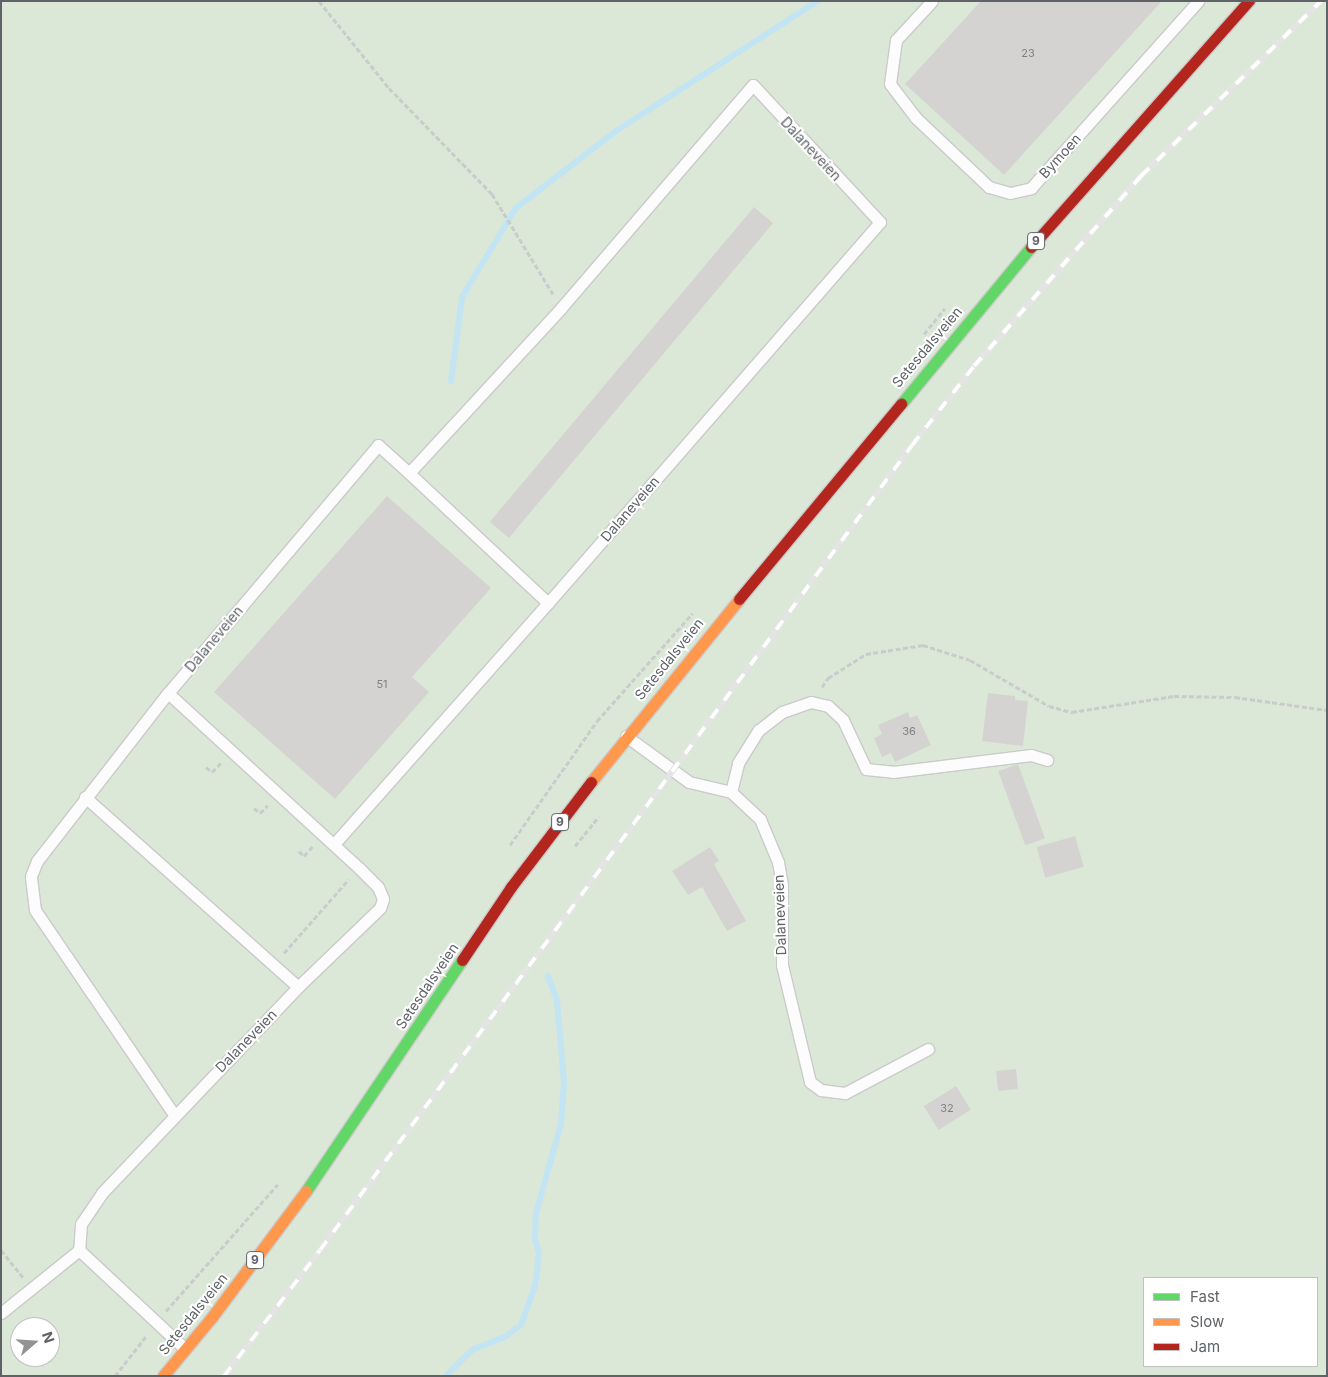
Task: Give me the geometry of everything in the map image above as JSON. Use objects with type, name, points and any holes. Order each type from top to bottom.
[{"type":"highway","name":"Setesdalsveien","points":[[163,1376],[292,1211],[511,887],[626,736],[1018,262],[1249,1]]},
{"type":"lane","name":"Bymoen","points":[[932,1],[896,40],[890,84],[916,118],[989,187],[1010,193],[1031,188],[1198,1]]},
{"type":"lane","name":"Dalaneveien","points":[[334,844],[548,603],[880,222],[752,85],[561,308],[409,473]]},
{"type":"lane","name":"Dalaneveien","points":[[79,1250],[81,1224],[102,1193],[298,987],[380,908],[383,899],[378,887],[334,844],[168,693],[378,445],[548,603]]},
{"type":"lane","points":[[168,693],[85,797],[37,861],[31,876],[35,910],[175,1116]]},
{"type":"lane","points":[[731,792],[738,763],[759,730],[782,712],[811,702],[828,706],[843,720],[866,769],[892,772],[1031,754],[1047,760]]},
{"type":"lane","name":"Dalaneveien","points":[[626,736],[689,782],[731,792],[760,819],[776,855],[782,885],[782,965],[806,1073],[810,1082],[821,1090],[838,1094],[856,1089],[928,1049]]},
{"type":"lane","points":[[85,797],[298,987]]},
{"type":"lane","points":[[1,1313],[79,1250],[186,1349]]},
{"type":"path","points":[[319,1],[389,88],[492,194],[561,308]]},
{"type":"path","points":[[811,702],[828,678],[866,654],[923,645],[970,660],[1049,706],[1072,712],[1174,696],[1235,696],[1327,710]]},
{"type":"path","points":[[273,965],[359,868]]},
{"type":"path","points":[[1,1250],[31,1288]]},
{"type":"green space","points":[[1,1],[1327,1],[1327,1376],[1,1376]]},
{"type":"building","points":[[981,1],[1162,1],[1004,175],[905,84]]},
{"type":"building","points":[[754,207],[773,223],[509,538],[490,522]]},
{"type":"building","points":[[387,496],[491,588],[412,677],[429,692],[335,799],[214,692]]},
{"type":"building","points":[[988,693],[1015,696],[1015,700],[1028,701],[1023,746],[982,741]]},
{"type":"building","points":[[908,712],[910,718],[917,715],[931,745],[895,762],[891,753],[882,757],[874,738],[882,734],[878,725]]},
{"type":"building","points":[[1018,764],[1045,838],[1025,845],[998,771]]},
{"type":"building","points":[[1075,836],[1084,867],[1045,878],[1037,847]]},
{"type":"building","points":[[710,847],[719,861],[714,864],[746,921],[727,931],[702,887],[688,895],[672,871]]},
{"type":"building","points":[[1016,1069],[1018,1089],[998,1091],[996,1071]]},
{"type":"building","points":[[956,1086],[971,1110],[939,1130],[924,1106]]},
{"type":"waterway","points":[[451,381],[462,297],[516,208],[616,131],[818,1]]},
{"type":"waterway","points":[[446,1376],[472,1350],[506,1336],[521,1325],[535,1286],[539,1253],[535,1239],[536,1213],[561,1124],[564,1082],[557,1000],[548,976]]},
{"type":"railway","points":[[224,1376],[320,1250],[912,445],[974,366],[1141,176],[1321,1]]},
{"type":"traffic: fast","points":[[901,404],[1031,247]]},
{"type":"traffic: fast","points":[[306,1191],[462,960]]},
{"type":"traffic: slow","points":[[591,782],[739,599]]},
{"type":"traffic: slow","points":[[163,1376],[212,1317],[306,1191]]},
{"type":"traffic: jam","points":[[1031,247],[1249,1]]},
{"type":"traffic: jam","points":[[739,599],[901,404]]},
{"type":"traffic: jam","points":[[462,960],[511,887],[591,782]]}]
